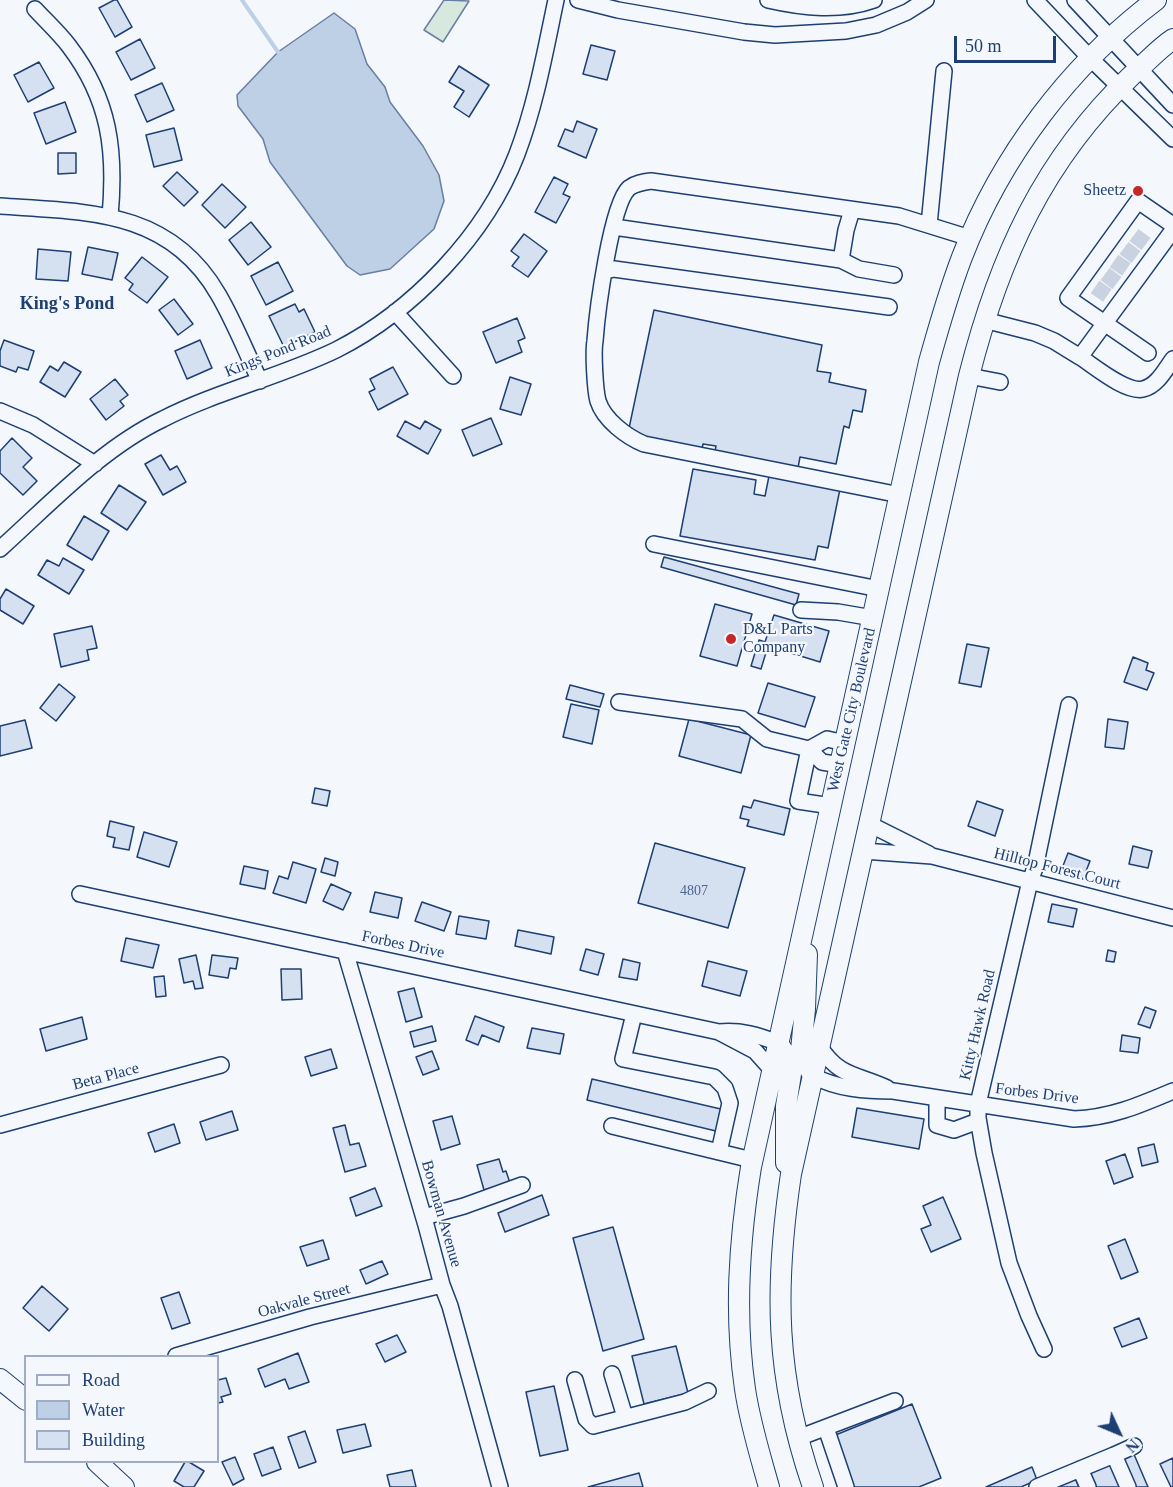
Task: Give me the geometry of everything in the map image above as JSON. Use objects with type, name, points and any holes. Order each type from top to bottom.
[{"type":"main road","name":"West Gate City Boulevard","points":[[769,1487],[752,1427],[745,1391],[738,1317],[740,1244],[752,1160],[939,326],[970,238],[993,189],[1017,149],[1055,97],[1090,58],[1156,0]]},
{"type":"main road","points":[[813,1487],[798,1438],[786,1384],[782,1350],[780,1281],[791,1174],[969,376],[984,320],[1001,271],[1030,209],[1087,123],[1119,88],[1173,39]]},
{"type":"main road","points":[[808,909],[806,1009],[801,1041],[804,1059],[813,1076]]},
{"type":"main road","points":[[778,1043],[788,1058],[791,1074],[786,1106],[786,1210]]},
{"type":"main road","points":[[0,1378],[24,1398]]},
{"type":"main road","points":[[99,1463],[124,1487]]},
{"type":"street","name":"Kings Pond Road","points":[[0,549],[124,441],[162,419],[297,367],[337,349],[376,326],[426,286],[458,252],[484,216],[507,176],[532,112],[556,0]]},
{"type":"street","points":[[578,0],[630,12],[744,32],[775,35],[846,30],[876,25],[926,0]]},
{"type":"street","points":[[768,0],[797,6],[830,8],[874,0]]},
{"type":"street","points":[[1035,0],[1119,88],[1173,139]]},
{"type":"street","points":[[1075,0],[1173,105]]},
{"type":"street","points":[[34,9],[69,45],[87,72],[100,101],[107,124],[112,156],[110,217]]},
{"type":"street","points":[[929,225],[944,71]]},
{"type":"street","points":[[900,495],[644,444],[630,438],[609,418],[598,401],[594,343],[618,208],[629,189],[640,182],[651,181],[899,216],[970,238]]},
{"type":"street","points":[[1148,353],[1068,298],[1089,282],[1099,269],[1102,252],[1138,201],[1173,225]]},
{"type":"street","points":[[0,206],[92,212],[130,221],[156,232],[179,248],[199,267],[218,293],[260,381]]},
{"type":"street","points":[[841,260],[852,210]]},
{"type":"street","points":[[1121,226],[1134,235]]},
{"type":"street","points":[[614,227],[841,260],[859,269],[894,274]]},
{"type":"street","points":[[1080,357],[1104,323],[1124,288],[1173,230]]},
{"type":"street","points":[[1111,239],[1124,249]]},
{"type":"street","points":[[1102,252],[1114,261]]},
{"type":"street","points":[[605,271],[614,269],[889,307]]},
{"type":"street","points":[[394,312],[453,376]]},
{"type":"street","points":[[984,320],[1035,333],[1054,341],[1129,388],[1143,389],[1157,381],[1173,359]]},
{"type":"street","points":[[969,376],[1000,382]]},
{"type":"street","points":[[0,411],[33,425],[95,464]]},
{"type":"street","points":[[654,544],[879,589]]},
{"type":"street","points":[[801,610],[838,612],[873,618]]},
{"type":"street","points":[[620,702],[742,719],[767,739],[809,749],[822,762],[840,765]]},
{"type":"street","name":"Kitty Hawk Road","points":[[1044,1348],[1009,1263],[978,1121],[978,1104],[1030,881],[1035,868],[1070,705]]},
{"type":"street","points":[[831,806],[798,801],[809,749],[827,739],[845,744]]},
{"type":"street","name":"Hilltop Forest Court","points":[[869,824],[932,856]]},
{"type":"street","name":"Hilltop Forest Court","points":[[863,851],[932,856],[1173,918]]},
{"type":"street","name":"Forbes Drive","points":[[80,894],[719,1032],[755,1051],[772,1070]]},
{"type":"street","name":"Bowman Avenue","points":[[345,951],[450,1306],[500,1487]]},
{"type":"street","points":[[634,1014],[623,1059],[714,1077],[725,1088],[730,1103],[719,1152]]},
{"type":"street","name":"Forbes Drive","points":[[719,1032],[737,1030],[778,1043]]},
{"type":"street","name":"Forbes Drive","points":[[820,1047],[828,1060],[837,1068],[893,1091]]},
{"type":"street","name":"Beta Place","points":[[0,1125],[222,1065]]},
{"type":"street","name":"Forbes Drive","points":[[813,1076],[829,1084],[871,1091],[893,1091],[1074,1119],[1093,1119],[1132,1108],[1173,1091]]},
{"type":"street","points":[[937,1098],[938,1125],[954,1130],[978,1121]]},
{"type":"street","points":[[612,1126],[752,1160]]},
{"type":"street","points":[[424,1217],[464,1206],[522,1185]]},
{"type":"street","name":"Oakvale Street","points":[[180,1355],[310,1317],[442,1285]]},
{"type":"street","points":[[612,1374],[625,1417]]},
{"type":"street","points":[[574,1380],[586,1419],[593,1426],[685,1402],[708,1391]]},
{"type":"street","points":[[798,1438],[895,1401]]},
{"type":"street","points":[[826,1428],[846,1487]]},
{"type":"street","points":[[1043,1486],[1134,1446]]},
{"type":"street","points":[[1114,1455],[1128,1487]]},
{"type":"street","points":[[1080,1469],[1088,1487]]},
{"type":"shaded area","points":[[444,0],[469,1],[443,42],[424,30]]},
{"type":"water","points":[[334,13],[355,29],[367,64],[385,87],[390,102],[423,146],[439,175],[444,201],[434,229],[390,269],[360,275],[347,266],[270,162],[263,139],[238,106],[237,95],[278,52]]},
{"type":"building","points":[[117,0],[132,27],[115,37],[99,8]]},
{"type":"building","points":[[140,39],[155,68],[131,80],[116,52]]},
{"type":"building","points":[[591,45],[615,51],[607,80],[583,74]]},
{"type":"building","points":[[39,62],[54,88],[28,102],[14,75]]},
{"type":"building","points":[[459,66],[489,85],[469,117],[454,107],[464,91],[449,82]]},
{"type":"building","points":[[162,83],[174,110],[147,122],[135,95]]},
{"type":"building","points":[[65,102],[76,132],[46,144],[34,113]]},
{"type":"building","points":[[577,121],[597,129],[586,158],[558,146],[565,129],[573,132]]},
{"type":"building","points":[[174,128],[182,160],[154,167],[146,135]]},
{"type":"building","points":[[58,153],[76,153],[76,173],[58,174]]},
{"type":"building","points":[[177,172],[198,192],[184,206],[163,186]]},
{"type":"building","points":[[554,177],[568,184],[563,194],[570,197],[556,223],[535,212]]},
{"type":"building","points":[[222,184],[246,207],[225,228],[202,205]]},
{"type":"building","points":[[251,222],[271,247],[248,265],[229,240]]},
{"type":"building","points":[[524,234],[547,251],[528,277],[512,266],[519,257],[511,251]]},
{"type":"building","points":[[88,247],[118,253],[112,280],[82,274]]},
{"type":"building","points":[[38,249],[71,252],[68,281],[36,279]]},
{"type":"building","points":[[142,257],[168,277],[147,303],[129,290],[133,284],[125,278]]},
{"type":"building","points":[[278,262],[293,291],[266,305],[251,276]]},
{"type":"building","points":[[174,299],[193,324],[178,335],[159,310]]},
{"type":"building","points":[[295,304],[299,312],[304,309],[315,332],[284,347],[269,316]]},
{"type":"building","points":[[654,310],[822,345],[817,371],[831,373],[829,382],[866,390],[862,412],[853,410],[849,428],[844,426],[836,464],[800,457],[798,468],[715,451],[716,446],[703,444],[702,449],[628,433]]},
{"type":"building","points":[[517,318],[525,338],[518,341],[522,352],[496,363],[483,332]]},
{"type":"building","points":[[4,340],[34,351],[28,370],[18,367],[16,372],[0,366],[0,351]]},
{"type":"building","points":[[200,340],[212,368],[187,379],[175,351]]},
{"type":"building","points":[[64,362],[81,372],[65,397],[40,382],[50,366],[58,371]]},
{"type":"building","points":[[393,367],[408,394],[378,410],[369,392],[375,389],[370,379]]},
{"type":"building","points":[[510,377],[531,384],[521,415],[500,409]]},
{"type":"building","points":[[115,379],[128,395],[120,401],[124,406],[106,420],[90,399]]},
{"type":"building","points":[[491,418],[502,444],[473,456],[462,430]]},
{"type":"building","points":[[405,421],[420,429],[425,421],[441,430],[428,454],[397,436]]},
{"type":"building","points":[[12,438],[32,458],[23,467],[37,481],[23,495],[0,473],[0,451]]},
{"type":"building","points":[[161,455],[170,470],[177,466],[186,482],[163,495],[145,464]]},
{"type":"building","points":[[693,469],[756,480],[754,494],[765,496],[769,476],[840,489],[828,548],[818,546],[815,560],[680,536]]},
{"type":"building","points":[[119,485],[146,502],[127,530],[101,513]]},
{"type":"building","points":[[84,516],[109,531],[92,560],[67,545]]},
{"type":"building","points":[[664,557],[799,594],[796,605],[661,567]]},
{"type":"building","points":[[63,558],[84,570],[69,594],[38,575],[47,560],[59,566]]},
{"type":"building","points":[[6,589],[34,606],[23,624],[0,610],[0,599]]},
{"type":"building","points":[[715,604],[752,614],[737,666],[700,656]]},
{"type":"building","points":[[774,615],[829,631],[820,662],[768,646],[761,669],[751,666],[759,640],[765,642]]},
{"type":"building","points":[[92,626],[97,648],[87,650],[89,660],[61,667],[54,634]]},
{"type":"building","points":[[967,644],[989,648],[981,687],[959,683]]},
{"type":"building","points":[[1133,657],[1148,663],[1146,670],[1154,673],[1147,690],[1124,682]]},
{"type":"building","points":[[768,683],[815,697],[805,727],[758,713]]},
{"type":"building","points":[[59,684],[75,697],[56,721],[40,708]]},
{"type":"building","points":[[570,685],[604,694],[600,707],[566,699]]},
{"type":"building","points":[[571,704],[599,710],[592,744],[563,737]]},
{"type":"building","points":[[689,719],[751,735],[741,773],[679,756]]},
{"type":"building","points":[[1108,719],[1128,722],[1124,749],[1105,747]]},
{"type":"building","points":[[25,720],[32,748],[0,756],[0,726]]},
{"type":"building","points":[[315,788],[330,791],[327,806],[312,803]]},
{"type":"building","points":[[754,800],[790,809],[784,835],[747,826],[749,820],[740,818],[743,806],[751,808]]},
{"type":"building","points":[[977,801],[1003,810],[995,836],[968,826]]},
{"type":"building","points":[[110,821],[134,827],[129,850],[113,847],[115,838],[107,836]]},
{"type":"building","points":[[144,832],[177,842],[169,867],[137,857]]},
{"type":"building","points":[[655,843],[745,868],[728,928],[638,903]]},
{"type":"building","points":[[1133,846],[1152,851],[1148,868],[1129,864]]},
{"type":"building","points":[[1068,853],[1090,861],[1083,879],[1061,871]]},
{"type":"building","points":[[325,858],[338,862],[335,876],[321,872]]},
{"type":"building","points":[[293,862],[316,869],[306,903],[273,893],[279,876],[288,879]]},
{"type":"building","points":[[244,866],[268,871],[265,889],[240,884]]},
{"type":"building","points":[[331,884],[351,893],[343,910],[323,901]]},
{"type":"building","points":[[375,892],[402,898],[398,918],[370,912]]},
{"type":"building","points":[[422,902],[451,912],[444,931],[415,921]]},
{"type":"building","points":[[1052,904],[1077,909],[1073,927],[1048,922]]},
{"type":"building","points":[[459,916],[489,921],[486,939],[456,934]]},
{"type":"building","points":[[518,930],[554,937],[551,954],[515,946]]},
{"type":"building","points":[[126,938],[159,945],[153,968],[121,961]]},
{"type":"building","points":[[586,949],[604,954],[598,975],[580,970]]},
{"type":"building","points":[[1108,950],[1116,952],[1114,962],[1106,961]]},
{"type":"building","points":[[196,955],[203,988],[195,989],[193,981],[184,983],[179,959]]},
{"type":"building","points":[[212,955],[238,958],[236,969],[230,968],[228,978],[209,975]]},
{"type":"building","points":[[623,959],[640,963],[637,980],[619,977]]},
{"type":"building","points":[[708,961],[747,971],[740,996],[702,986]]},
{"type":"building","points":[[281,969],[301,969],[302,999],[282,1000]]},
{"type":"building","points":[[164,976],[166,996],[156,997],[154,977]]},
{"type":"building","points":[[414,988],[422,1017],[406,1022],[398,992]]},
{"type":"building","points":[[1145,1007],[1156,1011],[1150,1028],[1138,1024]]},
{"type":"building","points":[[475,1016],[504,1027],[499,1042],[482,1035],[478,1045],[466,1040]]},
{"type":"building","points":[[82,1017],[87,1039],[46,1051],[40,1029]]},
{"type":"building","points":[[432,1026],[436,1041],[414,1047],[410,1032]]},
{"type":"building","points":[[532,1028],[564,1034],[560,1054],[527,1048]]},
{"type":"building","points":[[1122,1035],[1140,1038],[1138,1053],[1120,1051]]},
{"type":"building","points":[[331,1049],[337,1068],[311,1076],[305,1057]]},
{"type":"building","points":[[432,1051],[439,1069],[423,1075],[416,1057]]},
{"type":"building","points":[[592,1079],[725,1110],[720,1132],[587,1100]]},
{"type":"building","points":[[857,1108],[924,1119],[919,1149],[852,1137]]},
{"type":"building","points":[[232,1111],[238,1130],[206,1140],[200,1122]]},
{"type":"building","points":[[452,1116],[460,1144],[441,1150],[433,1121]]},
{"type":"building","points":[[174,1124],[180,1143],[155,1152],[148,1133]]},
{"type":"building","points":[[345,1125],[350,1145],[359,1143],[366,1166],[345,1172],[333,1128]]},
{"type":"building","points":[[1154,1144],[1158,1162],[1142,1166],[1138,1148]]},
{"type":"building","points":[[1125,1154],[1133,1177],[1114,1184],[1106,1161]]},
{"type":"building","points":[[499,1159],[510,1183],[484,1190],[477,1165]]},
{"type":"building","points":[[375,1188],[382,1206],[356,1216],[350,1198]]},
{"type":"building","points":[[542,1195],[549,1215],[505,1232],[498,1213]]},
{"type":"building","points":[[943,1197],[961,1239],[931,1252],[921,1229],[931,1225],[923,1206]]},
{"type":"building","points":[[613,1227],[644,1339],[603,1351],[573,1238]]},
{"type":"building","points":[[1125,1239],[1138,1272],[1121,1279],[1108,1246]]},
{"type":"building","points":[[323,1240],[329,1259],[307,1266],[300,1247]]},
{"type":"building","points":[[382,1261],[388,1274],[366,1284],[360,1270]]},
{"type":"building","points":[[42,1286],[68,1309],[49,1331],[23,1308]]},
{"type":"building","points":[[179,1292],[190,1323],[172,1329],[161,1298]]},
{"type":"building","points":[[1139,1318],[1147,1338],[1122,1347],[1114,1328]]},
{"type":"building","points":[[397,1335],[406,1352],[385,1362],[376,1344]]},
{"type":"building","points":[[676,1346],[688,1393],[644,1404],[632,1356]]},
{"type":"building","points":[[298,1353],[309,1382],[289,1389],[285,1379],[265,1387],[258,1369]]},
{"type":"building","points":[[226,1378],[231,1394],[221,1397],[223,1402],[219,1403],[219,1380]]},
{"type":"building","points":[[554,1386],[568,1450],[540,1456],[526,1392]]},
{"type":"building","points":[[912,1404],[941,1478],[919,1487],[853,1487],[833,1436]]},
{"type":"building","points":[[365,1424],[371,1446],[343,1453],[337,1430]]},
{"type":"building","points":[[305,1431],[316,1462],[299,1468],[288,1437]]},
{"type":"building","points":[[273,1447],[281,1469],[262,1476],[254,1454]]},
{"type":"building","points":[[1133,1452],[1148,1487],[1133,1487],[1120,1457]]},
{"type":"building","points":[[235,1457],[244,1479],[233,1485],[222,1462]]},
{"type":"building","points":[[1173,1458],[1173,1487],[1171,1487],[1160,1464]]},
{"type":"building","points":[[1109,1461],[1120,1487],[1092,1487],[1085,1472]]},
{"type":"building","points":[[184,1463],[191,1463],[204,1471],[194,1487],[184,1487],[174,1481]]},
{"type":"building","points":[[1032,1467],[1037,1480],[1021,1487],[986,1487]]},
{"type":"building","points":[[412,1470],[416,1487],[390,1487],[387,1475]]},
{"type":"building","points":[[639,1473],[643,1487],[588,1487]]},
{"type":"building","points":[[1074,1476],[1079,1487],[1051,1487]]},
{"type":"waterway","points":[[242,0],[278,52]]},
{"type":"tunnel","points":[[1134,235],[1150,247]]},
{"type":"tunnel","points":[[1124,248],[1140,260]]},
{"type":"tunnel","points":[[1114,261],[1130,272]]},
{"type":"tunnel","points":[[1105,274],[1121,286]]},
{"type":"tunnel","points":[[1095,287],[1111,298]]},
{"type":"place","name":"Sheetz","points":[[1138,191]]},
{"type":"place","name":"D&L Parts Company","points":[[731,639]]},
{"type":"district","name":"King's Pond","points":[[67,304]]}]
